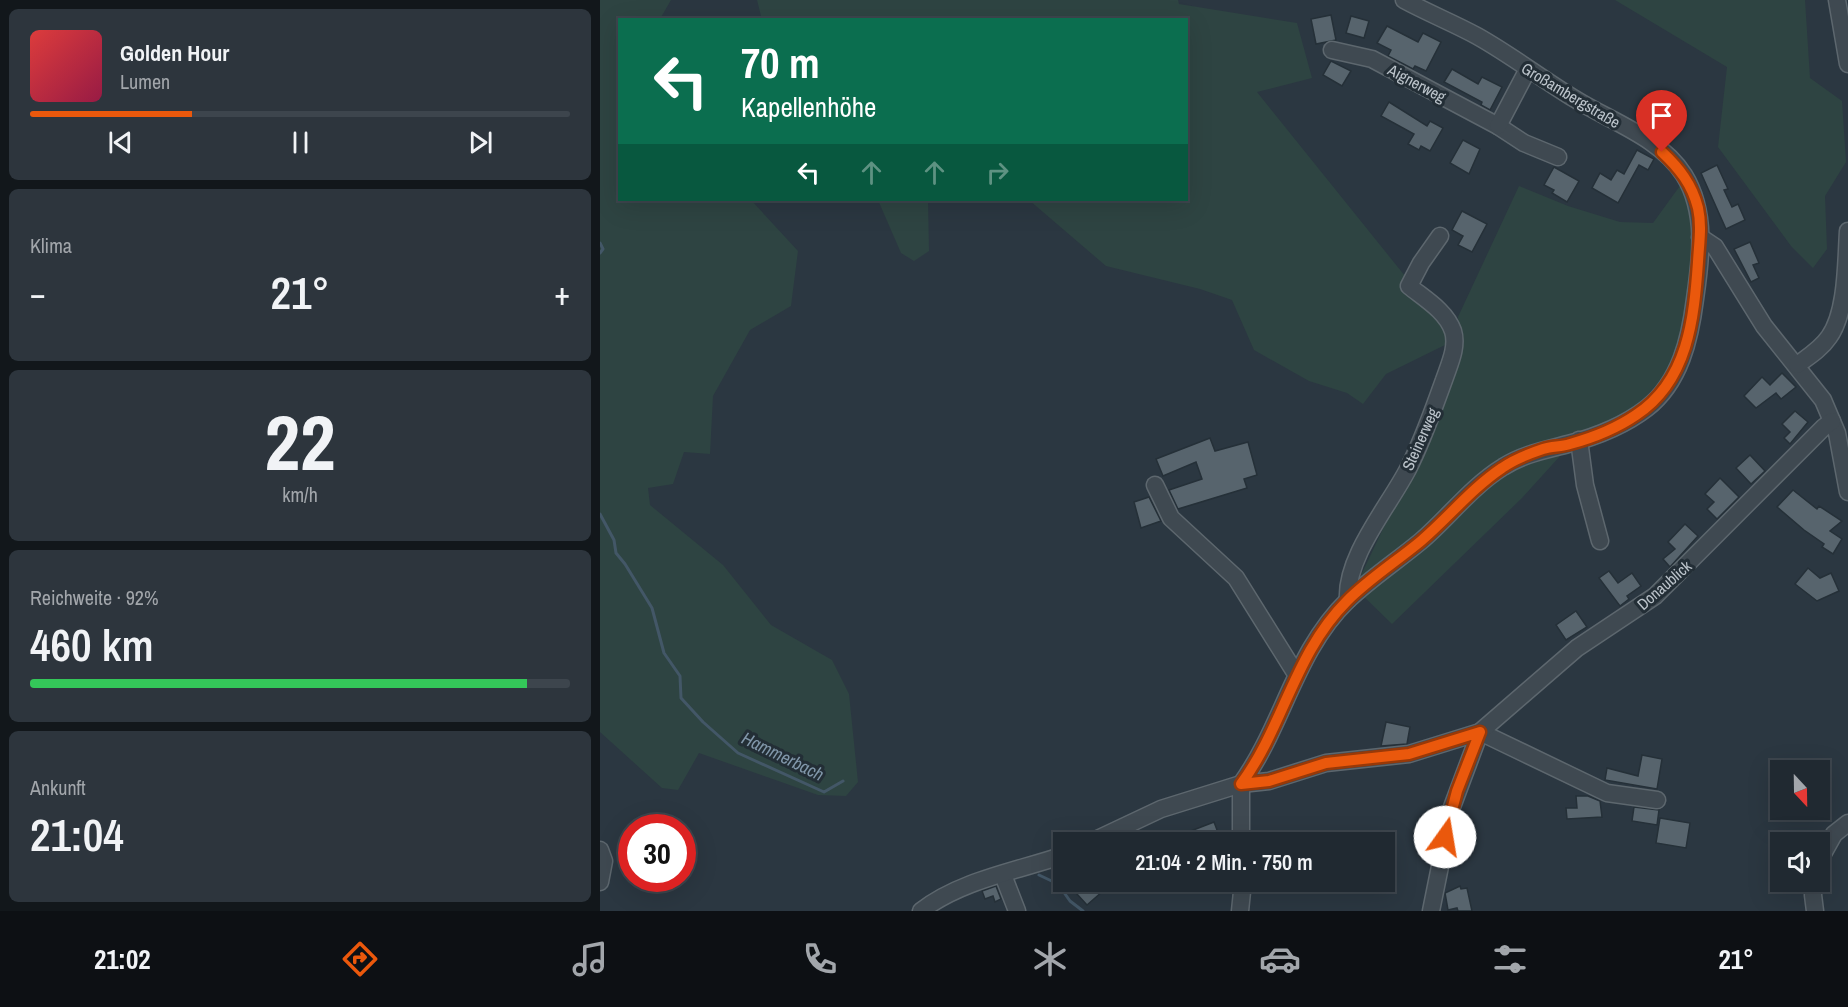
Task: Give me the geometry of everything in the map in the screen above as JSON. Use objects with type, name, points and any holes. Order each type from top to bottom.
[{"type":"street","name":"Großambergstraße","points":[[1241,784],[1269,736],[1296,674],[1317,636],[1348,600],[1420,542],[1503,467],[1542,449],[1603,432],[1634,417],[1650,406],[1674,374],[1685,351],[1689,334],[1696,290],[1701,223],[1686,177],[1678,167],[1641,137],[1476,36],[1404,0]]},
{"type":"street","points":[[1837,0],[1848,64]]},
{"type":"street","name":"Aignerweg","points":[[1332,50],[1372,59],[1498,126],[1524,143],[1558,157]]},
{"type":"street","points":[[1498,126],[1528,69]]},
{"type":"street","points":[[1797,366],[1828,340],[1836,325],[1841,304],[1848,231]]},
{"type":"street","name":"Steinerweg","points":[[1348,600],[1347,590],[1356,562],[1417,449],[1434,409],[1453,351],[1454,334],[1447,319],[1409,286],[1421,263],[1440,236]]},
{"type":"street","points":[[1700,237],[1714,247],[1764,326],[1823,400],[1841,452],[1848,492]]},
{"type":"street","name":"Donaublick","points":[[1480,732],[1578,648],[1655,596],[1832,421]]},
{"type":"street","points":[[1579,440],[1585,485],[1600,541]]},
{"type":"street","points":[[1155,485],[1171,518],[1236,578],[1296,674]]},
{"type":"street","points":[[1431,911],[1452,807],[1480,732]]},
{"type":"street","points":[[1112,832],[1161,809],[1241,784],[1269,781],[1326,763],[1409,754],[1480,732],[1607,793],[1658,800]]},
{"type":"street","points":[[1241,784],[1241,832]]},
{"type":"street","points":[[1830,841],[1834,834],[1848,823]]},
{"type":"street","points":[[600,850],[604,861],[600,882]]},
{"type":"street","points":[[921,911],[946,895],[1053,859]]},
{"type":"street","points":[[1003,875],[1017,911]]},
{"type":"street","points":[[1240,911],[1242,892]]},
{"type":"street","points":[[1813,892],[1815,911]]},
{"type":"green space","points":[[600,0],[671,0],[661,18],[618,18],[618,201],[752,201],[798,251],[791,306],[750,330],[713,396],[710,454],[684,452],[673,484],[648,488],[650,505],[723,565],[771,625],[832,660],[849,694],[858,782],[846,796],[818,795],[699,753],[678,790],[662,788],[600,732]]},
{"type":"green space","points":[[757,0],[1178,0],[1179,4],[1297,23],[1312,78],[1257,92],[1446,327],[1447,344],[1386,374],[1363,404],[1347,393],[1309,381],[1254,350],[1232,300],[1200,289],[1106,266],[1030,201],[1188,201],[1188,18],[762,18]]},
{"type":"green space","points":[[1615,0],[1805,0],[1810,78],[1842,101],[1846,162],[1825,196],[1827,249],[1813,268],[1791,246],[1718,147],[1727,67]]},
{"type":"green space","points":[[1682,183],[1693,224],[1691,279],[1687,319],[1671,369],[1637,406],[1615,420],[1581,433],[1522,498],[1392,624],[1355,588],[1435,419],[1460,356],[1458,317],[1519,186],[1568,206],[1620,222],[1653,223]]},
{"type":"green space","points":[[878,201],[928,201],[929,251],[914,261],[901,253]]},
{"type":"building","points":[[1331,15],[1336,40],[1316,44],[1311,19]]},
{"type":"building","points":[[1351,16],[1369,21],[1364,38],[1346,33]]},
{"type":"building","points":[[1387,26],[1418,42],[1423,33],[1441,42],[1426,71],[1415,66],[1413,69],[1388,56],[1391,50],[1377,43]]},
{"type":"building","points":[[1331,61],[1351,71],[1342,86],[1323,75]]},
{"type":"building","points":[[1452,69],[1478,84],[1482,77],[1502,87],[1490,110],[1481,105],[1482,102],[1444,82]]},
{"type":"building","points":[[1389,102],[1427,126],[1430,121],[1443,128],[1430,151],[1421,146],[1419,150],[1408,144],[1414,134],[1381,116]]},
{"type":"building","points":[[1463,140],[1480,149],[1469,174],[1450,163]]},
{"type":"building","points":[[1637,150],[1654,159],[1648,170],[1639,165],[1618,203],[1592,188],[1600,173],[1611,180],[1617,170],[1624,174]]},
{"type":"building","points":[[1717,165],[1728,189],[1724,190],[1732,207],[1738,204],[1745,220],[1726,229],[1701,173]]},
{"type":"building","points":[[1554,167],[1579,181],[1567,202],[1552,193],[1554,190],[1544,185]]},
{"type":"building","points":[[1462,211],[1487,224],[1472,252],[1458,245],[1463,236],[1452,230]]},
{"type":"building","points":[[1750,242],[1759,263],[1753,265],[1759,278],[1751,282],[1734,249]]},
{"type":"building","points":[[1782,373],[1796,387],[1781,399],[1776,393],[1756,408],[1744,396],[1762,377],[1770,385]]},
{"type":"building","points":[[1795,411],[1808,422],[1790,444],[1784,438],[1790,432],[1782,424]]},
{"type":"building","points":[[1210,438],[1215,451],[1248,442],[1257,475],[1244,479],[1247,488],[1178,509],[1169,490],[1202,479],[1196,462],[1163,476],[1156,459]]},
{"type":"building","points":[[1750,455],[1765,471],[1751,484],[1736,468]]},
{"type":"building","points":[[1720,478],[1739,497],[1717,519],[1707,509],[1714,502],[1705,494]]},
{"type":"building","points":[[1793,490],[1817,509],[1819,506],[1842,521],[1830,531],[1842,539],[1833,554],[1822,547],[1824,544],[1777,507]]},
{"type":"building","points":[[1149,497],[1161,521],[1141,528],[1134,502]]},
{"type":"building","points":[[1685,524],[1698,536],[1670,567],[1663,559],[1675,549],[1668,542]]},
{"type":"building","points":[[1808,568],[1820,578],[1831,573],[1839,591],[1817,601],[1795,584]]},
{"type":"building","points":[[1609,571],[1618,583],[1632,573],[1641,586],[1627,596],[1629,599],[1620,606],[1599,578]]},
{"type":"building","points":[[1576,611],[1587,627],[1566,640],[1556,625]]},
{"type":"building","points":[[1386,722],[1410,727],[1407,744],[1381,746]]},
{"type":"building","points":[[1642,755],[1662,759],[1657,789],[1605,780],[1607,768],[1638,776]]},
{"type":"building","points":[[1576,796],[1588,796],[1600,801],[1602,817],[1567,819],[1566,808],[1577,808]]},
{"type":"building","points":[[1634,807],[1659,810],[1657,825],[1632,821]]},
{"type":"building","points":[[1660,818],[1690,823],[1686,848],[1656,843]]},
{"type":"building","points":[[1214,822],[1218,832],[1188,832]]},
{"type":"building","points":[[996,886],[1001,899],[995,902],[993,896],[985,899],[982,891]]},
{"type":"building","points":[[1460,886],[1461,889],[1467,888],[1472,911],[1458,911],[1457,908],[1448,910],[1445,893]]},
{"type":"building","points":[[1075,892],[1102,892],[1087,905]]},
{"type":"waterway","name":"Hammerbach","points":[[600,243],[603,249],[600,253]]},
{"type":"waterway","name":"Hammerbach","points":[[600,514],[614,540],[616,553],[652,608],[664,653],[680,676],[681,698],[703,722],[738,753],[824,792],[843,781]]},
{"type":"waterway","name":"Hammerbach","points":[[1039,875],[1058,884],[1070,901],[1083,911]]},
{"type":"route","points":[[1445,837],[1457,791],[1480,732],[1409,754],[1326,763],[1269,781],[1241,784],[1269,736],[1296,674],[1317,636],[1348,600],[1420,542],[1503,467],[1542,449],[1570,444],[1603,432],[1634,417],[1650,406],[1665,389],[1685,351],[1689,334],[1696,290],[1701,223],[1686,177],[1662,152]]}]
